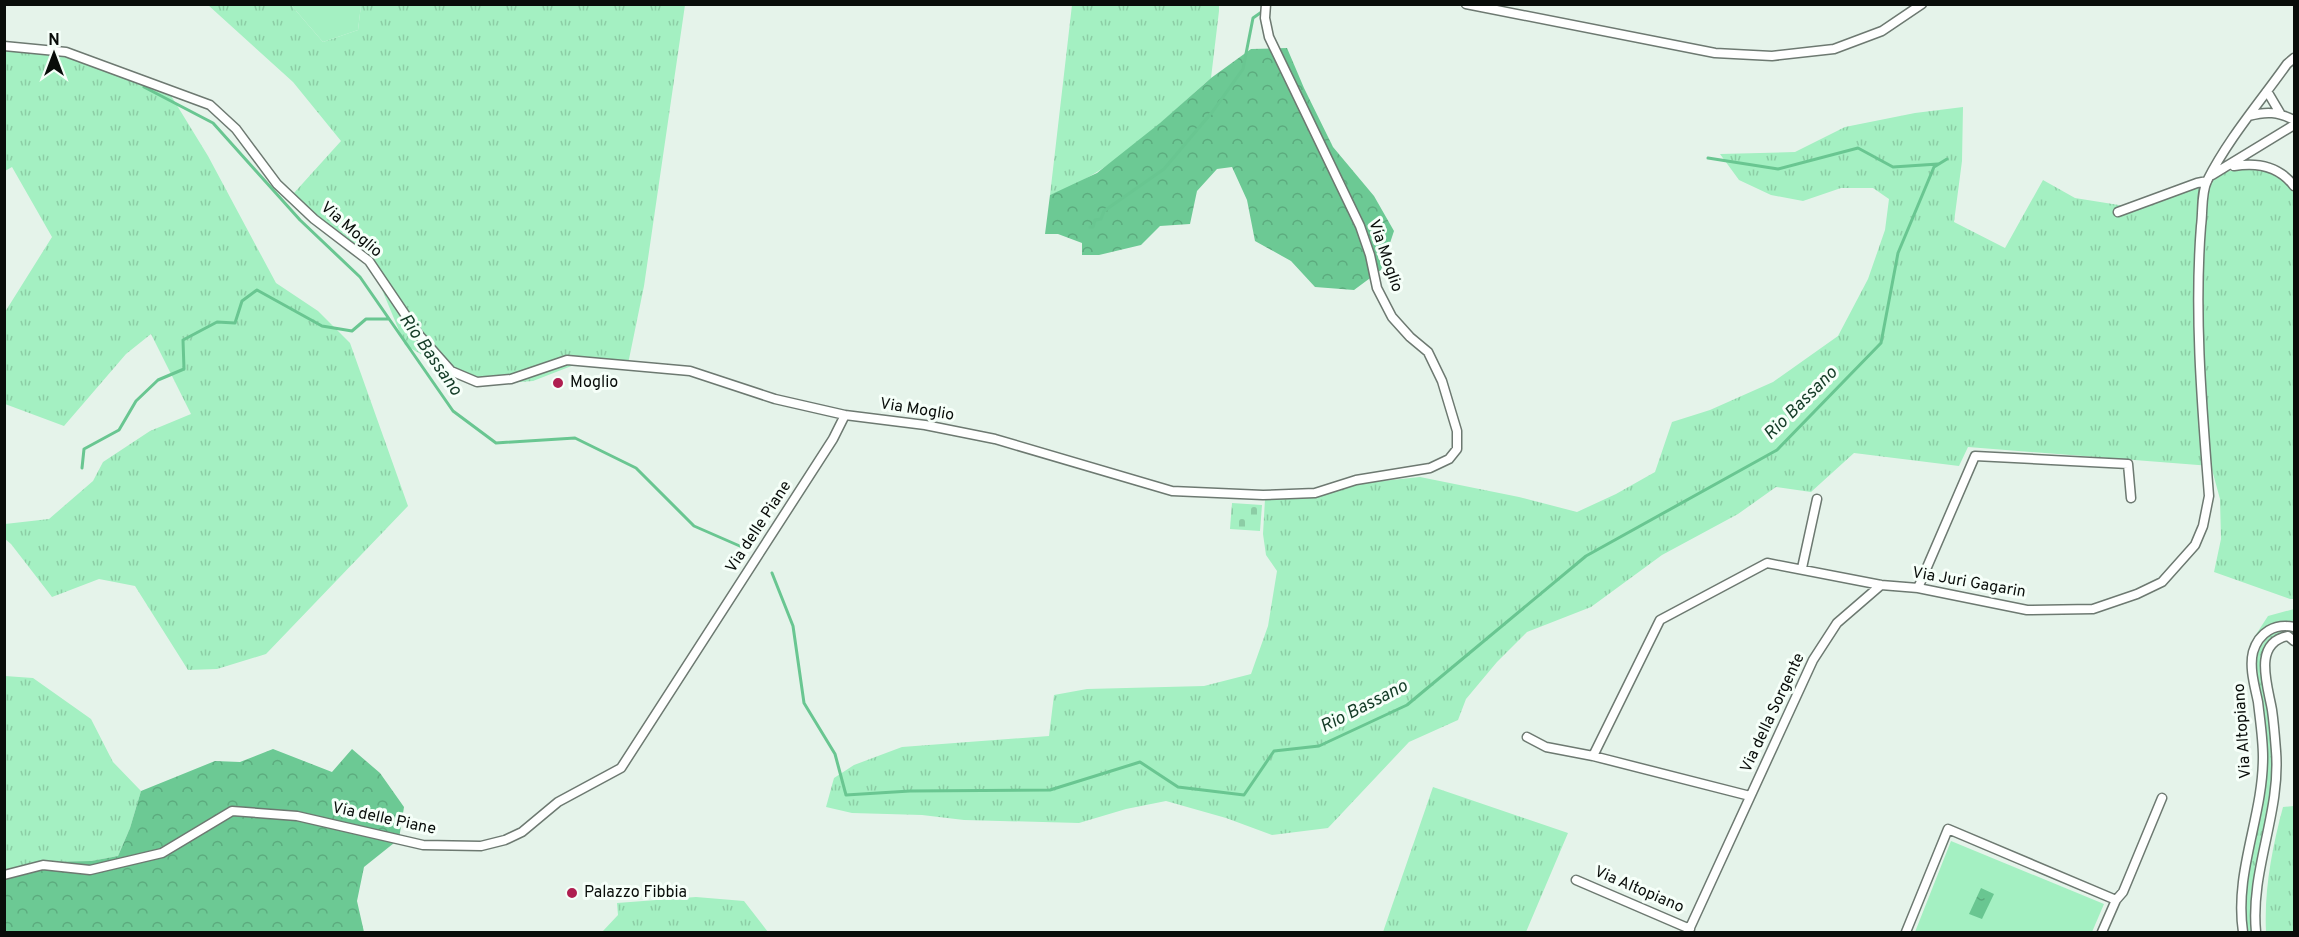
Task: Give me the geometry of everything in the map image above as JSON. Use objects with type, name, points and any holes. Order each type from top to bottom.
[{"type":"street","name":"Via Moglio","points":[[4,45],[66,52],[210,105],[236,129],[277,184],[314,219],[369,261],[420,335],[450,371],[477,382],[511,379],[567,360],[690,371],[775,399],[845,415],[925,425],[995,440],[1172,491],[1263,495],[1315,493],[1356,480],[1430,468],[1449,459],[1457,449],[1457,431],[1442,381],[1428,352],[1392,317],[1377,288],[1370,255],[1360,226],[1269,37],[1265,18],[1266,4]]},
{"type":"street","points":[[1466,4],[1715,53],[1772,56],[1834,50],[1882,31],[1922,4]]},
{"type":"street","name":"Via Juri Gagarin","points":[[1593,756],[1660,620],[1767,563],[1881,585],[1918,588],[2027,610],[2093,609],[2138,594],[2162,582],[2195,544],[2203,526],[2209,496],[2201,360],[2200,244],[2209,178],[2234,135],[2287,64],[2295,58]]},
{"type":"street","points":[[2267,91],[2280,113]]},
{"type":"street","points":[[2249,116],[2265,112],[2280,113],[2295,120]]},
{"type":"street","points":[[2118,212],[2209,178],[2295,125]]},
{"type":"street","points":[[2227,167],[2252,164],[2272,167],[2284,174],[2295,186]]},
{"type":"street","name":"Via delle Piane","points":[[4,875],[43,865],[90,870],[162,853],[232,811],[297,816],[423,845],[481,846],[505,840],[522,832],[558,802],[621,768],[833,439],[845,415]]},
{"type":"street","points":[[1918,588],[1976,456],[2128,464],[2131,498]]},
{"type":"street","points":[[1802,568],[1817,499]]},
{"type":"street","name":"Via della Sorgente","points":[[1716,871],[1813,660],[1838,623],[1881,585]]},
{"type":"street","name":"Via Altopiano","points":[[2243,933],[2240,914],[2242,882],[2262,785],[2263,754],[2254,681],[2253,652],[2268,630],[2283,624],[2295,627]]},
{"type":"street","name":"Via Altopiano","points":[[2256,933],[2254,909],[2256,887],[2273,807],[2277,754],[2264,671],[2265,659],[2270,645],[2280,637],[2288,636],[2295,641]]},
{"type":"street","points":[[1527,737],[1546,747],[1593,756],[1750,796]]},
{"type":"street","points":[[2102,933],[2116,900],[2123,892],[2162,798]]},
{"type":"street","points":[[1906,933],[1948,829],[2116,900]]},
{"type":"street","name":"Via Altopiano","points":[[1576,880],[1689,931],[1716,871]]},
{"type":"green space","points":[[208,5],[291,5],[323,42],[358,30],[361,5],[685,5],[644,286],[628,364],[633,366],[592,358],[533,381],[481,385],[405,345],[371,263],[324,223],[294,193],[341,141],[293,82]]},
{"type":"green space","points":[[291,5],[361,5],[358,30],[323,42]]},
{"type":"green space","points":[[1072,5],[1219,5],[1219,11],[1211,78],[1115,160],[1072,186],[1050,195]]},
{"type":"green space","points":[[5,48],[42,48],[99,59],[170,94],[208,156],[276,283],[318,311],[350,343],[408,506],[266,654],[217,669],[188,670],[135,586],[99,579],[52,597],[5,539],[5,524],[49,519],[93,481],[103,462],[150,431],[191,414],[151,334],[126,354],[64,426],[5,404],[5,312],[52,237],[12,167],[5,171]]},
{"type":"green space","points":[[1287,48],[1333,147],[1374,196],[1394,231],[1381,270],[1354,290],[1315,287],[1291,261],[1255,241],[1247,200],[1232,167],[1217,169],[1197,191],[1190,224],[1160,226],[1141,245],[1099,255],[1082,255],[1082,243],[1058,234],[1045,234],[1050,195],[1097,173],[1160,123],[1211,78],[1251,49]]},
{"type":"green space","points":[[1963,107],[1962,161],[1954,222],[2005,248],[2043,180],[2075,198],[2125,206],[2223,172],[2260,167],[2279,173],[2294,187],[2294,599],[2214,572],[2221,539],[2220,499],[2211,466],[1968,447],[1959,466],[1854,453],[1811,492],[1776,487],[1738,514],[1662,555],[1591,607],[1527,632],[1497,662],[1466,699],[1458,720],[1409,742],[1328,828],[1272,835],[1226,818],[1166,801],[1126,809],[1079,823],[964,820],[922,815],[852,813],[826,807],[834,778],[854,765],[902,747],[1049,736],[1054,695],[1087,689],[1204,686],[1251,674],[1268,626],[1277,571],[1266,555],[1263,534],[1265,499],[1312,497],[1363,483],[1420,477],[1519,497],[1577,512],[1655,472],[1672,422],[1710,410],[1773,382],[1838,336],[1868,279],[1885,230],[1889,199],[1873,188],[1841,188],[1803,201],[1771,195],[1739,180],[1720,154],[1795,152],[1845,127],[1915,113]]},
{"type":"green space","points":[[1232,503],[1262,505],[1260,531],[1230,529]]},
{"type":"green space","points":[[2294,609],[2294,623],[2278,623],[2269,627],[2257,638],[2255,636],[2268,616]]},
{"type":"green space","points":[[2278,629],[2294,630],[2294,635],[2292,632],[2277,637],[2261,655],[2273,767],[2270,802],[2253,894],[2254,932],[2247,932],[2244,904],[2246,879],[2262,810],[2267,761],[2256,659],[2264,642]]},
{"type":"green space","points":[[5,676],[33,678],[91,719],[113,762],[141,791],[130,828],[118,856],[91,861],[40,862],[5,870]]},
{"type":"green space","points":[[273,749],[332,772],[352,749],[380,773],[404,807],[399,839],[364,867],[357,901],[364,932],[5,932],[5,870],[40,862],[91,861],[118,856],[130,828],[141,791],[215,761],[240,762]]},
{"type":"green space","points":[[1433,787],[1568,833],[1526,932],[1383,932]]},
{"type":"green space","points":[[2294,806],[2294,932],[2266,932],[2268,885],[2275,838],[2283,807]]},
{"type":"green space","points":[[1951,841],[2104,904],[2092,932],[1915,932]]},
{"type":"green space","points":[[696,897],[744,901],[768,932],[602,932],[618,915],[617,903]]},
{"type":"water","points":[[1981,888],[1994,894],[1982,919],[1969,914]]},
{"type":"waterway","points":[[1090,227],[1093,227],[1095,220],[1101,219],[1104,211],[1164,169],[1213,111],[1243,69],[1253,18],[1263,11]]},
{"type":"waterway","name":"Rio Bassano","points":[[144,87],[213,123],[300,220],[360,277],[453,411],[496,443],[575,438],[636,468],[694,526],[742,547]]},
{"type":"waterway","points":[[1708,158],[1778,169],[1858,148],[1893,167],[1938,164]]},
{"type":"waterway","name":"Rio Bassano","points":[[772,573],[793,626],[804,703],[835,754],[846,795],[910,791],[1050,790],[1140,762],[1178,787],[1244,795],[1274,751],[1319,746],[1407,705],[1586,556],[1777,450],[1881,343],[1898,253],[1934,167],[1947,159]]},
{"type":"waterway","points":[[82,468],[84,449],[119,430],[136,401],[158,380],[184,369],[183,340],[217,322],[235,323],[242,301],[257,290],[322,326],[352,331],[366,319],[388,319]]},
{"type":"place","name":"Moglio","points":[[558,383]]},
{"type":"place","name":"Palazzo Fibbia","points":[[572,893]]}]
